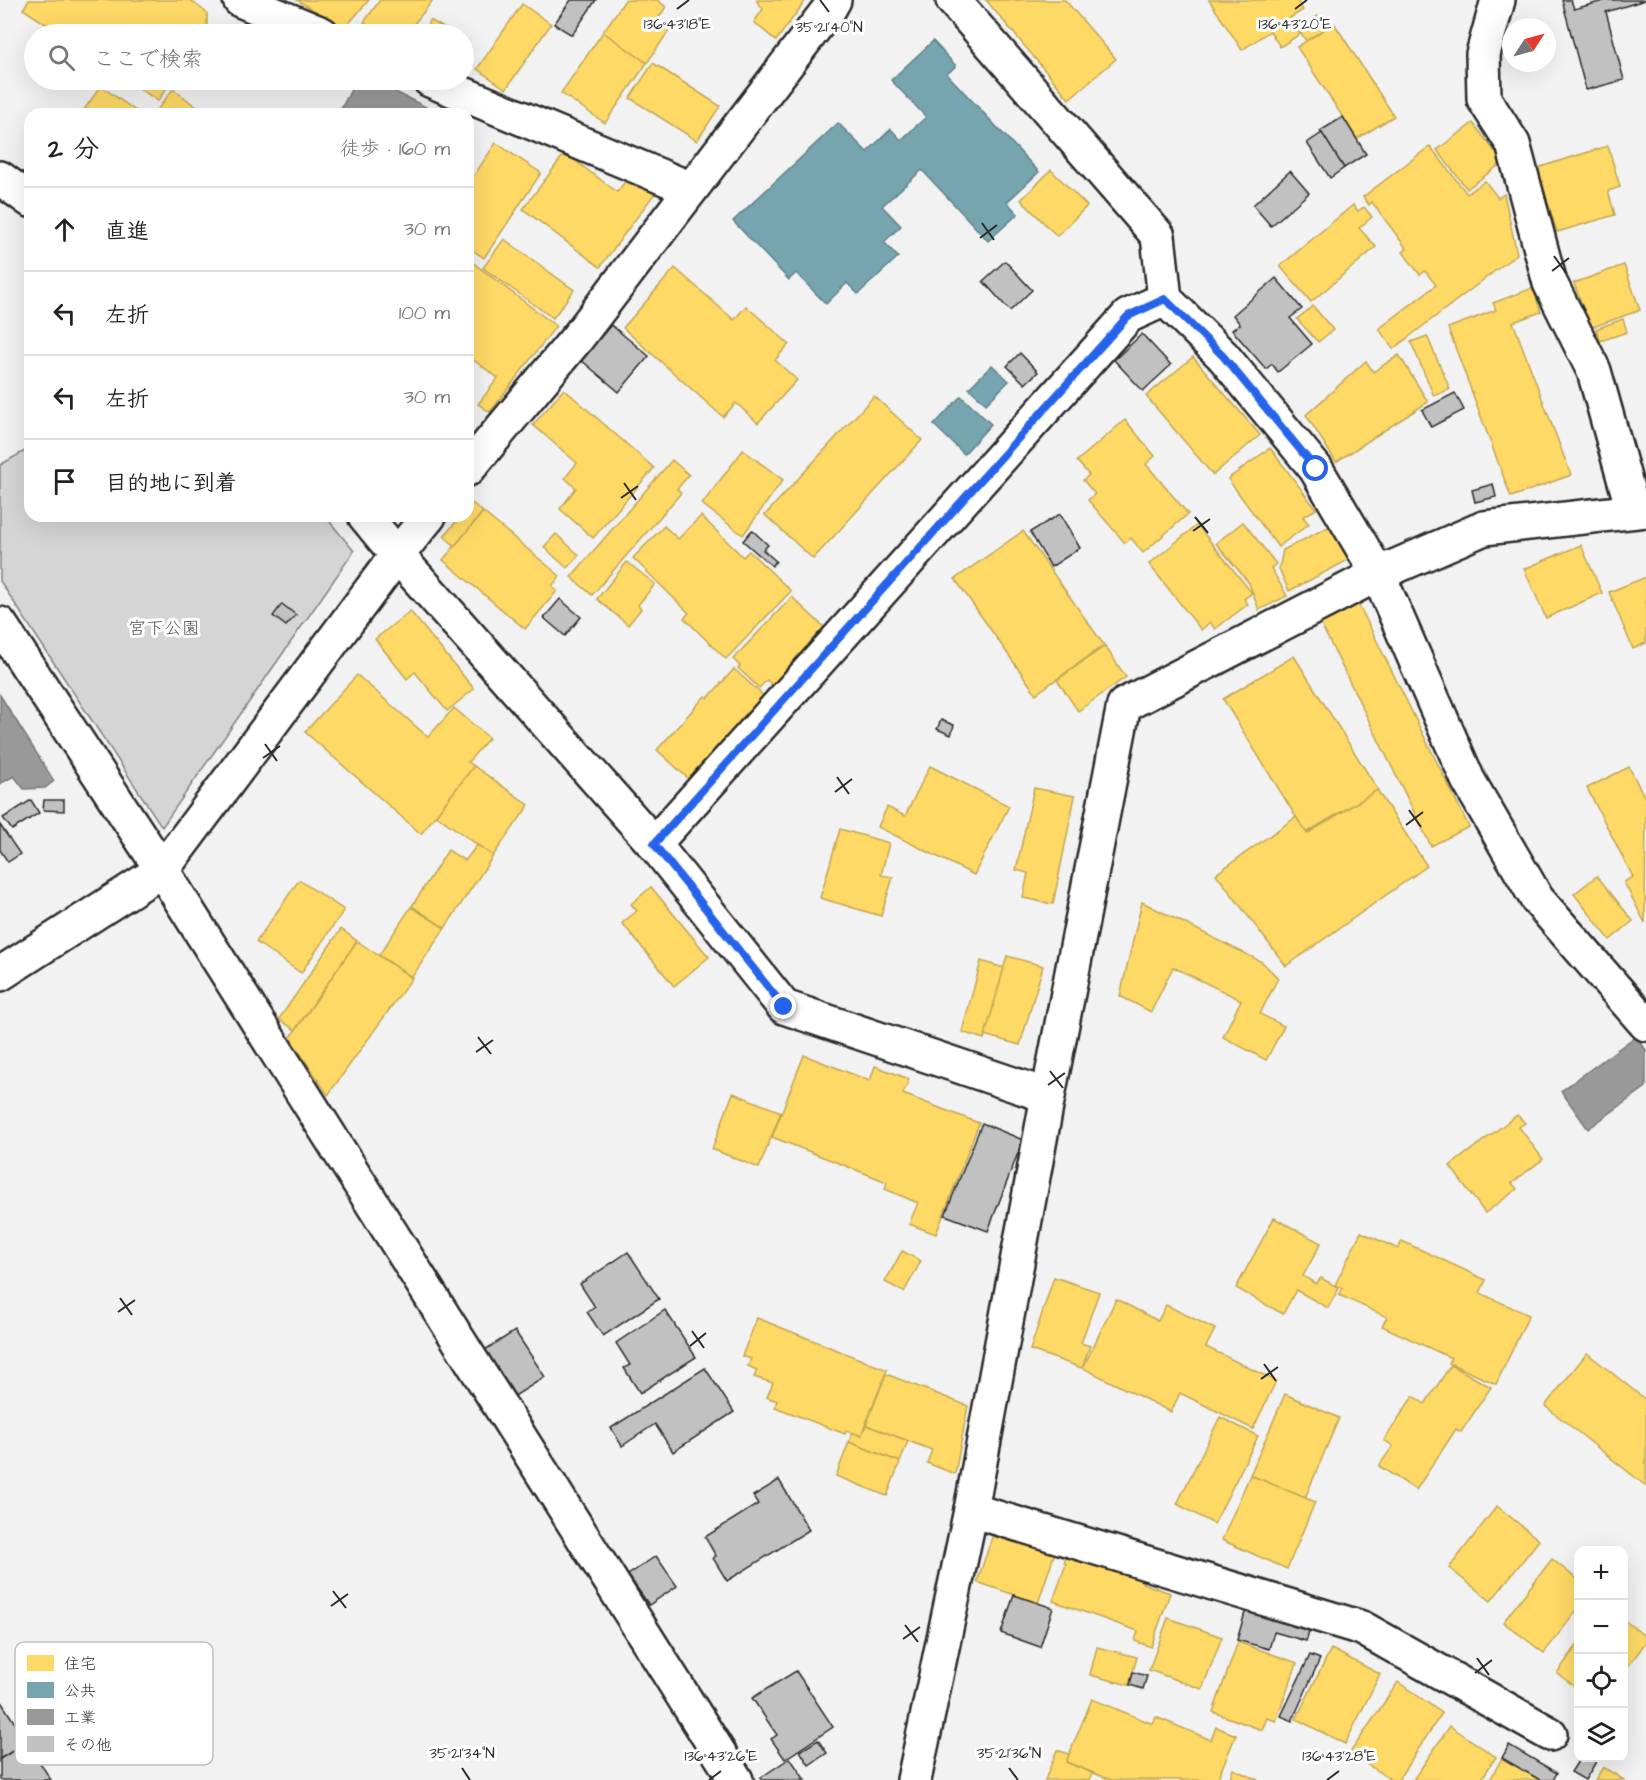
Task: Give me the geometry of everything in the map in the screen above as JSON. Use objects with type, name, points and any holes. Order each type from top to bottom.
[{"type":"street","points":[[240,0],[298,24]]},
{"type":"street","points":[[474,462],[578,337],[830,9],[834,0]]},
{"type":"street","points":[[953,0],[1158,236],[1165,299],[1223,356],[1316,469],[1378,574],[1468,780],[1537,899],[1646,1024]]},
{"type":"street","points":[[914,1780],[971,1510],[1124,705],[1378,574],[1484,528],[1640,510],[1594,371],[1550,283],[1513,144],[1484,99],[1483,54],[1498,0]]},
{"type":"street","points":[[454,90],[691,189]]},
{"type":"street","points":[[0,178],[24,196]]},
{"type":"street","points":[[654,844],[1128,316],[1165,299]]},
{"type":"street","points":[[370,522],[654,844],[784,1007],[1048,1096]]},
{"type":"street","points":[[0,974],[162,870],[424,522]]},
{"type":"street","points":[[0,624],[162,870],[736,1780]]},
{"type":"street","points":[[971,1510],[1362,1628],[1550,1734]]},
{"type":"green space","name":"宮下公園","points":[[24,451],[24,522],[330,522],[354,551],[162,827],[0,581],[0,465]]},
{"type":"building: 住宅","points":[[29,0],[190,0],[207,13],[207,24],[46,24],[23,9]]},
{"type":"building: 住宅","points":[[297,0],[369,0],[348,24],[336,24]]},
{"type":"building: 住宅","points":[[380,0],[433,0],[414,24],[367,24],[364,22]]},
{"type":"building: 住宅","points":[[625,0],[657,0],[666,7],[657,20],[670,29],[647,63],[603,32]]},
{"type":"building: 住宅","points":[[756,0],[806,0],[776,41],[754,22],[763,9]]},
{"type":"building: 住宅","points":[[986,0],[1065,0],[1116,59],[1069,99]]},
{"type":"building: 住宅","points":[[1209,0],[1297,0],[1303,10],[1290,18],[1300,34],[1280,47],[1270,31],[1242,50]]},
{"type":"building: 住宅","points":[[522,4],[551,24],[506,89],[477,69]]},
{"type":"building: 住宅","points":[[1318,16],[1325,29],[1306,41],[1298,29]]},
{"type":"building: 住宅","points":[[1334,23],[1394,116],[1357,139],[1297,47]]},
{"type":"building: 住宅","points":[[603,32],[647,63],[605,123],[561,93]]},
{"type":"building: 住宅","points":[[653,63],[720,106],[697,141],[630,98]]},
{"type":"building: 住宅","points":[[98,90],[107,90],[132,108],[85,108]]},
{"type":"building: 住宅","points":[[142,90],[165,90],[158,101]]},
{"type":"building: 住宅","points":[[174,90],[198,108],[159,108]]},
{"type":"building: 住宅","points":[[1473,123],[1503,162],[1467,189],[1437,150]]},
{"type":"building: 住宅","points":[[496,143],[541,173],[484,258],[474,251],[474,175]]},
{"type":"building: 住宅","points":[[1430,146],[1467,194],[1485,181],[1498,198],[1504,194],[1517,254],[1393,349],[1379,329],[1436,285],[1425,271],[1420,275],[1403,252],[1407,249],[1372,202],[1369,205],[1363,197]]},
{"type":"building: 住宅","points":[[1608,146],[1620,187],[1608,191],[1615,215],[1557,232],[1537,168]]},
{"type":"building: 住宅","points":[[565,153],[617,192],[631,174],[655,193],[600,267],[523,209]]},
{"type":"building: 住宅","points":[[1051,170],[1087,206],[1057,236],[1021,200]]},
{"type":"building: 住宅","points":[[1353,205],[1358,211],[1364,207],[1372,217],[1359,228],[1376,247],[1311,302],[1280,266]]},
{"type":"building: 住宅","points":[[504,239],[574,290],[553,318],[483,268]]},
{"type":"building: 住宅","points":[[474,264],[556,326],[490,412],[478,404],[498,378],[474,360]]},
{"type":"building: 住宅","points":[[1624,265],[1640,310],[1590,328],[1574,283]]},
{"type":"building: 住宅","points":[[675,268],[734,320],[746,306],[789,344],[775,360],[797,380],[758,423],[736,403],[723,417],[623,328]]},
{"type":"building: 住宅","points":[[1533,288],[1541,312],[1513,322],[1571,475],[1511,497],[1448,328],[1496,310],[1493,303]]},
{"type":"building: 住宅","points":[[1313,306],[1333,330],[1318,342],[1297,319]]},
{"type":"building: 住宅","points":[[1623,319],[1627,332],[1600,341],[1596,329]]},
{"type":"building: 住宅","points":[[1427,336],[1450,389],[1434,396],[1411,342]]},
{"type":"building: 住宅","points":[[1399,355],[1428,402],[1336,462],[1306,415],[1366,361],[1373,372]]},
{"type":"building: 住宅","points":[[1193,357],[1260,435],[1213,475],[1146,396]]},
{"type":"building: 住宅","points":[[564,389],[654,468],[593,538],[560,509],[576,488],[565,478],[577,463],[533,425]]},
{"type":"building: 住宅","points":[[874,396],[922,440],[813,559],[765,515]]},
{"type":"building: 住宅","points":[[1125,420],[1155,456],[1146,464],[1188,514],[1143,553],[1131,538],[1125,543],[1088,500],[1095,494],[1083,480],[1089,475],[1077,461]]},
{"type":"building: 住宅","points":[[1270,448],[1316,509],[1303,517],[1309,524],[1278,547],[1228,479]]},
{"type":"building: 住宅","points":[[743,450],[783,480],[743,535],[702,504]]},
{"type":"building: 住宅","points":[[672,460],[689,475],[677,489],[681,493],[592,595],[571,577]]},
{"type":"building: 住宅","points":[[474,505],[483,512],[455,546],[444,536],[456,522],[474,522]]},
{"type":"building: 住宅","points":[[483,512],[560,576],[552,586],[557,591],[525,629],[443,560]]},
{"type":"building: 住宅","points":[[701,516],[743,557],[749,551],[791,591],[726,659],[684,618],[689,613],[633,558],[664,526],[678,539]]},
{"type":"building: 住宅","points":[[1243,522],[1276,564],[1271,568],[1287,596],[1259,610],[1249,583],[1216,543]]},
{"type":"building: 住宅","points":[[1336,523],[1354,557],[1289,591],[1279,569],[1283,550]]},
{"type":"building: 住宅","points":[[1197,525],[1252,593],[1244,599],[1248,604],[1215,629],[1210,622],[1201,630],[1149,564]]},
{"type":"building: 住宅","points":[[1023,531],[1104,645],[1036,694],[955,579]]},
{"type":"building: 住宅","points":[[556,534],[579,555],[567,568],[544,547]]},
{"type":"building: 住宅","points":[[1581,545],[1602,593],[1546,618],[1524,569]]},
{"type":"building: 住宅","points":[[627,562],[655,584],[638,605],[641,609],[628,625],[597,599]]},
{"type":"building: 住宅","points":[[1646,577],[1646,643],[1633,649],[1609,592]]},
{"type":"building: 住宅","points":[[792,597],[826,629],[773,686],[767,680],[759,688],[738,668],[740,666],[733,659]]},
{"type":"building: 住宅","points":[[1358,603],[1469,827],[1431,846],[1320,622]]},
{"type":"building: 住宅","points":[[410,611],[474,689],[447,711],[415,672],[407,679],[375,639]]},
{"type":"building: 住宅","points":[[1105,646],[1126,677],[1078,711],[1057,680]]},
{"type":"building: 住宅","points":[[1294,656],[1378,790],[1306,833],[1223,699]]},
{"type":"building: 住宅","points":[[734,669],[767,699],[692,782],[657,750],[705,696],[708,698]]},
{"type":"building: 住宅","points":[[357,675],[428,737],[454,708],[489,738],[468,762],[474,766],[421,834],[305,732]]},
{"type":"building: 住宅","points":[[474,766],[529,805],[493,856],[436,815]]},
{"type":"building: 住宅","points":[[930,766],[1009,806],[974,875],[878,827],[887,807],[905,816]]},
{"type":"building: 住宅","points":[[1629,767],[1646,800],[1645,923],[1624,882],[1633,877],[1587,788]]},
{"type":"building: 住宅","points":[[1034,788],[1075,796],[1053,904],[1023,898],[1028,873],[1016,870]]},
{"type":"building: 住宅","points":[[1377,790],[1427,866],[1286,966],[1216,874],[1296,817],[1307,834]]},
{"type":"building: 住宅","points":[[840,829],[889,843],[881,875],[893,877],[881,916],[820,898]]},
{"type":"building: 住宅","points":[[477,845],[493,856],[445,928],[412,906],[448,850],[465,861]]},
{"type":"building: 住宅","points":[[1597,876],[1633,921],[1610,940],[1574,894]]},
{"type":"building: 住宅","points":[[299,880],[344,910],[301,973],[256,942]]},
{"type":"building: 住宅","points":[[651,887],[709,957],[674,986],[622,923],[637,911],[631,904]]},
{"type":"building: 住宅","points":[[1142,902],[1262,962],[1278,978],[1260,1014],[1284,1026],[1266,1060],[1223,1037],[1241,1000],[1173,967],[1151,1012],[1120,996]]},
{"type":"building: 住宅","points":[[411,907],[445,928],[412,977],[379,955]]},
{"type":"building: 住宅","points":[[341,929],[357,941],[295,1030],[279,1019]]},
{"type":"building: 住宅","points":[[357,941],[412,978],[328,1095],[290,1038]]},
{"type":"building: 住宅","points":[[1007,956],[1043,966],[1020,1045],[984,1035]]},
{"type":"building: 住宅","points":[[981,961],[1004,968],[984,1039],[962,1032]]},
{"type":"building: 住宅","points":[[804,1055],[870,1081],[875,1066],[909,1079],[903,1094],[979,1123],[936,1234],[909,1224],[918,1203],[885,1189],[887,1182],[772,1137]]},
{"type":"building: 住宅","points":[[733,1093],[781,1112],[759,1168],[712,1149]]},
{"type":"building: 住宅","points":[[1517,1115],[1525,1123],[1519,1127],[1543,1159],[1512,1183],[1517,1189],[1485,1213],[1450,1166]]},
{"type":"building: 住宅","points":[[1274,1218],[1321,1243],[1303,1276],[1316,1284],[1321,1278],[1339,1288],[1328,1308],[1296,1290],[1283,1314],[1236,1288]]},
{"type":"building: 住宅","points":[[1361,1232],[1398,1249],[1402,1241],[1486,1280],[1480,1293],[1529,1315],[1496,1384],[1449,1363],[1451,1358],[1382,1326],[1387,1317],[1339,1295],[1343,1288],[1335,1285]]},
{"type":"building: 住宅","points":[[902,1251],[921,1261],[904,1292],[885,1282]]},
{"type":"building: 住宅","points":[[1054,1277],[1099,1292],[1081,1343],[1090,1346],[1082,1368],[1030,1350]]},
{"type":"building: 住宅","points":[[1116,1299],[1158,1321],[1166,1305],[1215,1329],[1206,1347],[1276,1381],[1253,1429],[1180,1393],[1171,1412],[1083,1368]]},
{"type":"building: 住宅","points":[[757,1318],[887,1370],[861,1436],[846,1431],[845,1434],[775,1407],[777,1401],[767,1397],[773,1383],[754,1377],[757,1370],[748,1366],[751,1359],[742,1356]]},
{"type":"building: 住宅","points":[[1587,1353],[1646,1400],[1646,1486],[1545,1406]]},
{"type":"building: 住宅","points":[[1451,1365],[1491,1387],[1461,1432],[1456,1429],[1416,1490],[1379,1466],[1393,1446],[1384,1440],[1413,1396],[1425,1404]]},
{"type":"building: 住宅","points":[[886,1374],[968,1406],[955,1474],[927,1463],[932,1450],[866,1425]]},
{"type":"building: 住宅","points":[[1285,1394],[1339,1418],[1305,1498],[1250,1475]]},
{"type":"building: 住宅","points":[[1220,1417],[1258,1436],[1214,1524],[1177,1504]]},
{"type":"building: 住宅","points":[[866,1425],[908,1441],[900,1462],[849,1442],[852,1432],[861,1436]]},
{"type":"building: 住宅","points":[[849,1442],[900,1462],[887,1496],[836,1476]]},
{"type":"building: 住宅","points":[[1250,1475],[1315,1502],[1287,1569],[1222,1540]]},
{"type":"building: 住宅","points":[[1497,1506],[1539,1540],[1491,1601],[1449,1568]]},
{"type":"building: 住宅","points":[[996,1526],[1057,1546],[1038,1603],[977,1582]]},
{"type":"building: 住宅","points":[[1068,1551],[1144,1577],[1142,1583],[1170,1593],[1151,1647],[1135,1641],[1138,1631],[1053,1601],[1066,1564],[1064,1563]]},
{"type":"building: 住宅","points":[[1552,1559],[1574,1577],[1574,1614],[1544,1653],[1503,1622]]},
{"type":"building: 住宅","points":[[1168,1618],[1222,1637],[1202,1689],[1149,1670]]},
{"type":"building: 住宅","points":[[1628,1623],[1646,1637],[1646,1642],[1628,1667]]},
{"type":"building: 住宅","points":[[1238,1642],[1297,1663],[1276,1721],[1267,1718],[1262,1730],[1213,1712]]},
{"type":"building: 住宅","points":[[1097,1647],[1137,1657],[1129,1685],[1090,1675]]},
{"type":"building: 住宅","points":[[1331,1649],[1380,1674],[1345,1744],[1296,1719]]},
{"type":"building: 住宅","points":[[1574,1650],[1574,1686],[1557,1673]]},
{"type":"building: 住宅","points":[[1398,1682],[1442,1713],[1398,1780],[1391,1780],[1350,1753]]},
{"type":"building: 住宅","points":[[1092,1699],[1153,1724],[1156,1717],[1211,1740],[1216,1727],[1236,1735],[1217,1780],[1111,1780],[1066,1762]]},
{"type":"building: 住宅","points":[[1450,1726],[1496,1757],[1481,1780],[1413,1780]]},
{"type":"building: 住宅","points":[[1057,1750],[1069,1754],[1066,1762],[1092,1773],[1089,1780],[1045,1780]]},
{"type":"building: 住宅","points":[[1502,1758],[1540,1780],[1490,1780]]},
{"type":"building: 住宅","points":[[1603,1767],[1624,1780],[1595,1780]]},
{"type":"building: 住宅","points":[[1233,1769],[1258,1780],[1229,1780]]},
{"type":"building: 公共","points":[[933,41],[956,66],[947,74],[1039,172],[1007,202],[1018,214],[988,241],[922,170],[882,206],[901,226],[884,242],[898,257],[858,294],[847,283],[826,304],[796,273],[789,280],[733,221],[838,123],[867,152],[891,129],[901,140],[926,117],[891,80]]},
{"type":"building: 公共","points":[[992,365],[1009,381],[986,404],[969,388]]},
{"type":"building: 公共","points":[[961,396],[991,424],[964,454],[934,425]]},
{"type":"building: 工業","points":[[351,90],[391,90],[426,107],[425,108],[342,108]]},
{"type":"building: 工業","points":[[0,695],[54,781],[45,788],[24,789],[14,776],[0,784]]},
{"type":"building: 工業","points":[[1636,1036],[1646,1050],[1646,1087],[1588,1129],[1561,1091]]},
{"type":"building: その他","points":[[571,0],[596,0],[572,35],[554,24]]},
{"type":"building: その他","points":[[1562,0],[1571,0],[1574,9],[1607,0],[1645,0],[1606,12],[1624,80],[1586,90]]},
{"type":"building: その他","points":[[1343,117],[1366,154],[1344,168],[1320,131]]},
{"type":"building: その他","points":[[1322,133],[1344,168],[1330,178],[1307,143]]},
{"type":"building: その他","points":[[1290,171],[1309,193],[1271,226],[1253,205]]},
{"type":"building: その他","points":[[1005,261],[1032,290],[1010,311],[983,281]]},
{"type":"building: その他","points":[[1276,278],[1302,309],[1290,318],[1312,344],[1278,372],[1272,364],[1266,369],[1232,330],[1240,324],[1233,315]]},
{"type":"building: その他","points":[[611,325],[649,356],[619,392],[581,360]]},
{"type":"building: その他","points":[[1142,334],[1171,365],[1143,391],[1114,360]]},
{"type":"building: その他","points":[[1020,353],[1038,372],[1025,384],[1007,366]]},
{"type":"building: その他","points":[[1455,393],[1464,410],[1431,427],[1422,410]]},
{"type":"building: その他","points":[[1493,484],[1496,497],[1475,502],[1472,490]]},
{"type":"building: その他","points":[[1060,514],[1080,548],[1051,567],[1030,532]]},
{"type":"building: その他","points":[[752,530],[768,545],[763,550],[776,561],[772,566],[743,541]]},
{"type":"building: その他","points":[[560,599],[581,617],[565,636],[544,618]]},
{"type":"building: その他","points":[[282,604],[296,615],[286,626],[273,616]]},
{"type":"building: その他","points":[[941,720],[954,725],[951,735],[937,729]]},
{"type":"building: その他","points":[[31,800],[39,813],[12,830],[3,818]]},
{"type":"building: その他","points":[[44,800],[64,800],[64,811],[43,810]]},
{"type":"building: その他","points":[[0,825],[20,854],[8,862],[0,850]]},
{"type":"building: その他","points":[[982,1123],[1023,1140],[988,1231],[945,1215]]},
{"type":"building: その他","points":[[628,1252],[659,1299],[603,1336],[587,1312],[595,1307],[580,1284]]},
{"type":"building: その他","points":[[665,1310],[696,1357],[640,1393],[624,1368],[630,1365],[616,1343]]},
{"type":"building: その他","points":[[515,1331],[545,1377],[513,1397],[483,1351]]},
{"type":"building: その他","points":[[705,1368],[734,1412],[673,1452],[655,1424],[622,1446],[611,1428]]},
{"type":"building: その他","points":[[779,1480],[809,1530],[727,1581],[713,1558],[716,1556],[705,1537],[758,1504],[753,1496]]},
{"type":"building: その他","points":[[656,1556],[677,1586],[649,1605],[628,1575]]},
{"type":"building: その他","points":[[1014,1595],[1053,1608],[1040,1647],[1001,1633]]},
{"type":"building: その他","points":[[1246,1609],[1310,1628],[1306,1641],[1274,1632],[1269,1649],[1237,1640]]},
{"type":"building: その他","points":[[1310,1655],[1320,1659],[1292,1721],[1281,1716]]},
{"type":"building: その他","points":[[796,1671],[833,1727],[785,1759],[771,1739],[777,1735],[752,1698]]},
{"type":"building: その他","points":[[1133,1672],[1147,1676],[1143,1689],[1130,1685]]},
{"type":"building: その他","points":[[0,1700],[15,1723],[15,1750],[0,1759]]},
{"type":"building: その他","points":[[818,1740],[827,1753],[809,1765],[800,1751]]},
{"type":"building: その他","points":[[1509,1745],[1557,1773],[1553,1780],[1540,1780],[1502,1758]]},
{"type":"building: その他","points":[[15,1750],[15,1765],[42,1765],[51,1780],[0,1780],[0,1759]]},
{"type":"building: その他","points":[[790,1758],[805,1780],[762,1780],[760,1778]]},
{"type":"building: その他","points":[[1577,1762],[1596,1762],[1585,1780],[1571,1772]]},
{"type":"route","points":[[784,1007],[654,844],[1128,316],[1165,299],[1223,356],[1316,469]]}]
